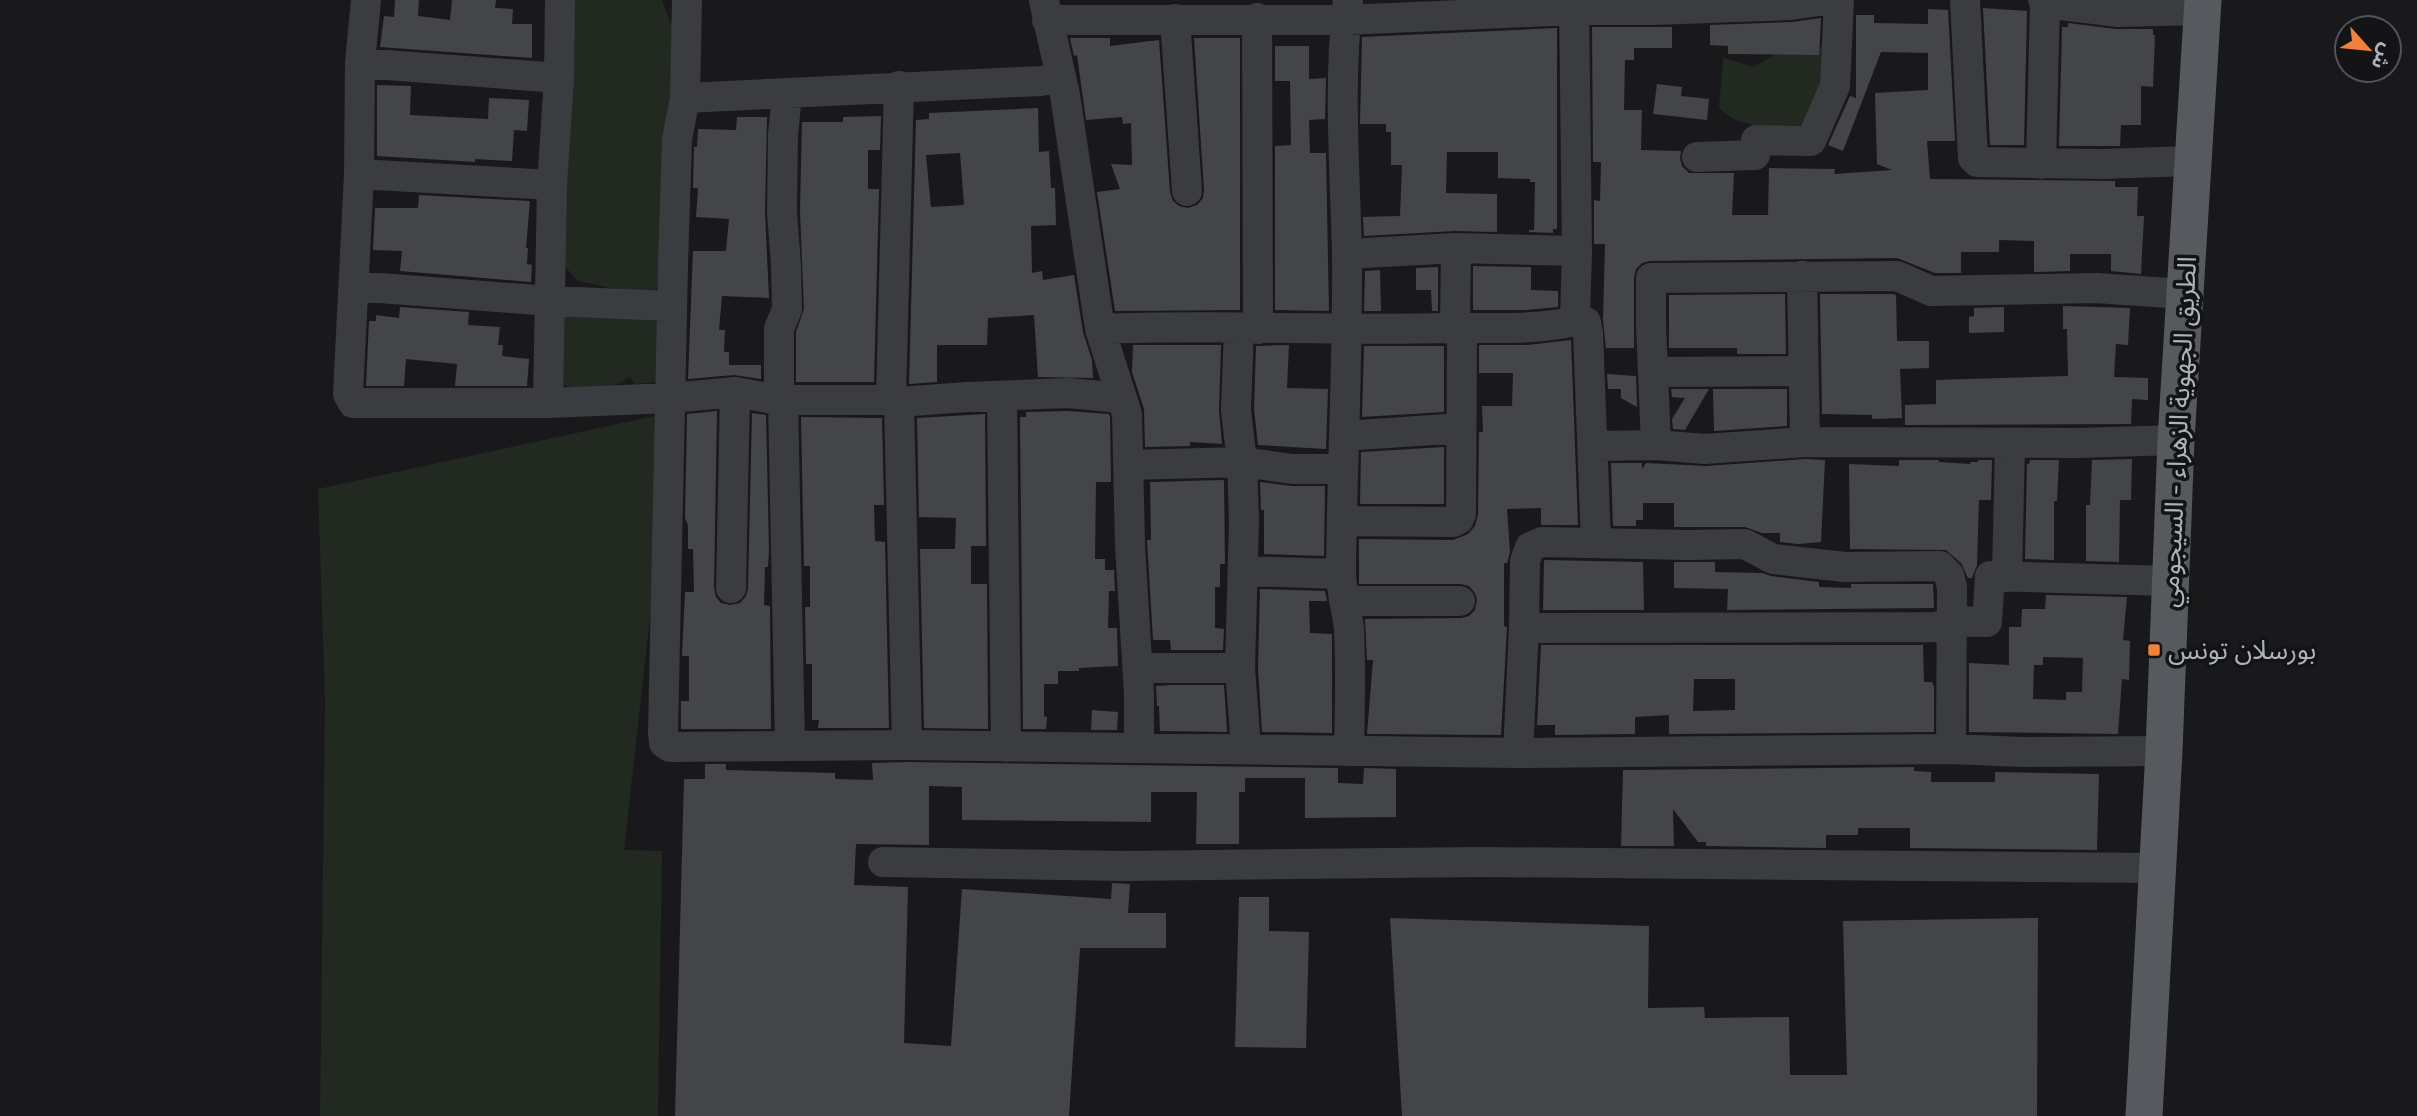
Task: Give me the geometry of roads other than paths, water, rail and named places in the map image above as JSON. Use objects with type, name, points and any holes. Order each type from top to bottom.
[{"type":"main road","name":"الطريق الجهوية الزهراء - السيجومي","points":[[2144,1116],[2164,751],[2176,440],[2202,5]]},
{"type":"street","points":[[366,0],[360,63],[359,174],[348,394],[353,403],[548,403],[671,398],[735,392],[781,400],[895,401],[1068,393],[1121,398]]},
{"type":"street","points":[[548,403],[552,185],[559,78],[560,0]]},
{"type":"street","points":[[687,0],[685,98],[677,139],[672,306],[664,743],[670,747],[907,745],[1518,753],[1951,749],[2023,752],[2164,751]]},
{"type":"street","points":[[1139,747],[1127,414],[1100,329],[1061,76],[1046,10],[1175,19],[1257,18],[1347,10],[1574,5],[1791,5],[1826,0]]},
{"type":"street","points":[[1697,157],[1755,155],[1756,140],[1811,141],[1835,86],[1839,0]]},
{"type":"street","points":[[1965,0],[1973,158],[1981,163],[2041,164],[2192,161]]},
{"type":"street","points":[[2041,164],[2044,1],[2118,12],[2202,5]]},
{"type":"street","points":[[1574,5],[1577,251],[1574,321]]},
{"type":"street","points":[[1347,10],[1343,114],[1348,330],[1342,468],[1343,587],[1349,625],[1351,669],[1349,751]]},
{"type":"street","points":[[1245,748],[1240,668],[1244,571],[1242,462],[1236,410],[1248,328],[1257,18]]},
{"type":"street","points":[[1175,19],[1187,191]]},
{"type":"street","points":[[360,63],[559,78]]},
{"type":"street","points":[[685,98],[1041,81],[1061,76]]},
{"type":"street","points":[[899,86],[895,401],[907,745]]},
{"type":"street","points":[[787,94],[783,135],[782,212],[787,309],[779,329],[790,745]]},
{"type":"street","points":[[359,174],[552,185]]},
{"type":"street","points":[[1347,254],[1456,248],[1577,251]]},
{"type":"street","points":[[1344,520],[1453,522],[1459,519],[1461,428],[1456,248]]},
{"type":"street","points":[[1802,276],[1805,442]]},
{"type":"street","points":[[1656,444],[1651,278],[1897,276],[1931,291],[2096,288],[2184,294]]},
{"type":"street","points":[[354,286],[550,301],[672,306]]},
{"type":"street","points":[[1100,329],[1348,330],[1551,327],[1574,321],[1586,323],[1597,542]]},
{"type":"street","points":[[1653,372],[1803,371]]},
{"type":"street","points":[[732,588],[735,392]]},
{"type":"street","points":[[1002,397],[1006,747]]},
{"type":"street","points":[[1344,436],[1461,428]]},
{"type":"street","points":[[1593,446],[1656,444],[1705,449],[1805,442],[2010,443],[2176,440]]},
{"type":"street","points":[[2007,577],[2010,443]]},
{"type":"street","points":[[1128,465],[1242,462],[1292,469],[1342,468]]},
{"type":"street","points":[[1518,753],[1525,561],[1530,547],[1542,542],[1745,544],[1773,559],[1845,567],[1940,566],[1949,575],[1952,587],[1951,749]]},
{"type":"street","points":[[1244,571],[1343,587],[1460,601]]},
{"type":"street","points":[[1524,628],[1937,627],[1952,621],[1987,622],[1990,576],[2170,581]]},
{"type":"street","points":[[1138,668],[1240,668]]},
{"type":"street","points":[[883,862],[1124,866],[1483,862],[2157,868]]},
{"type":"place","name":"بورسلان تونس","points":[[2154,650]]}]
